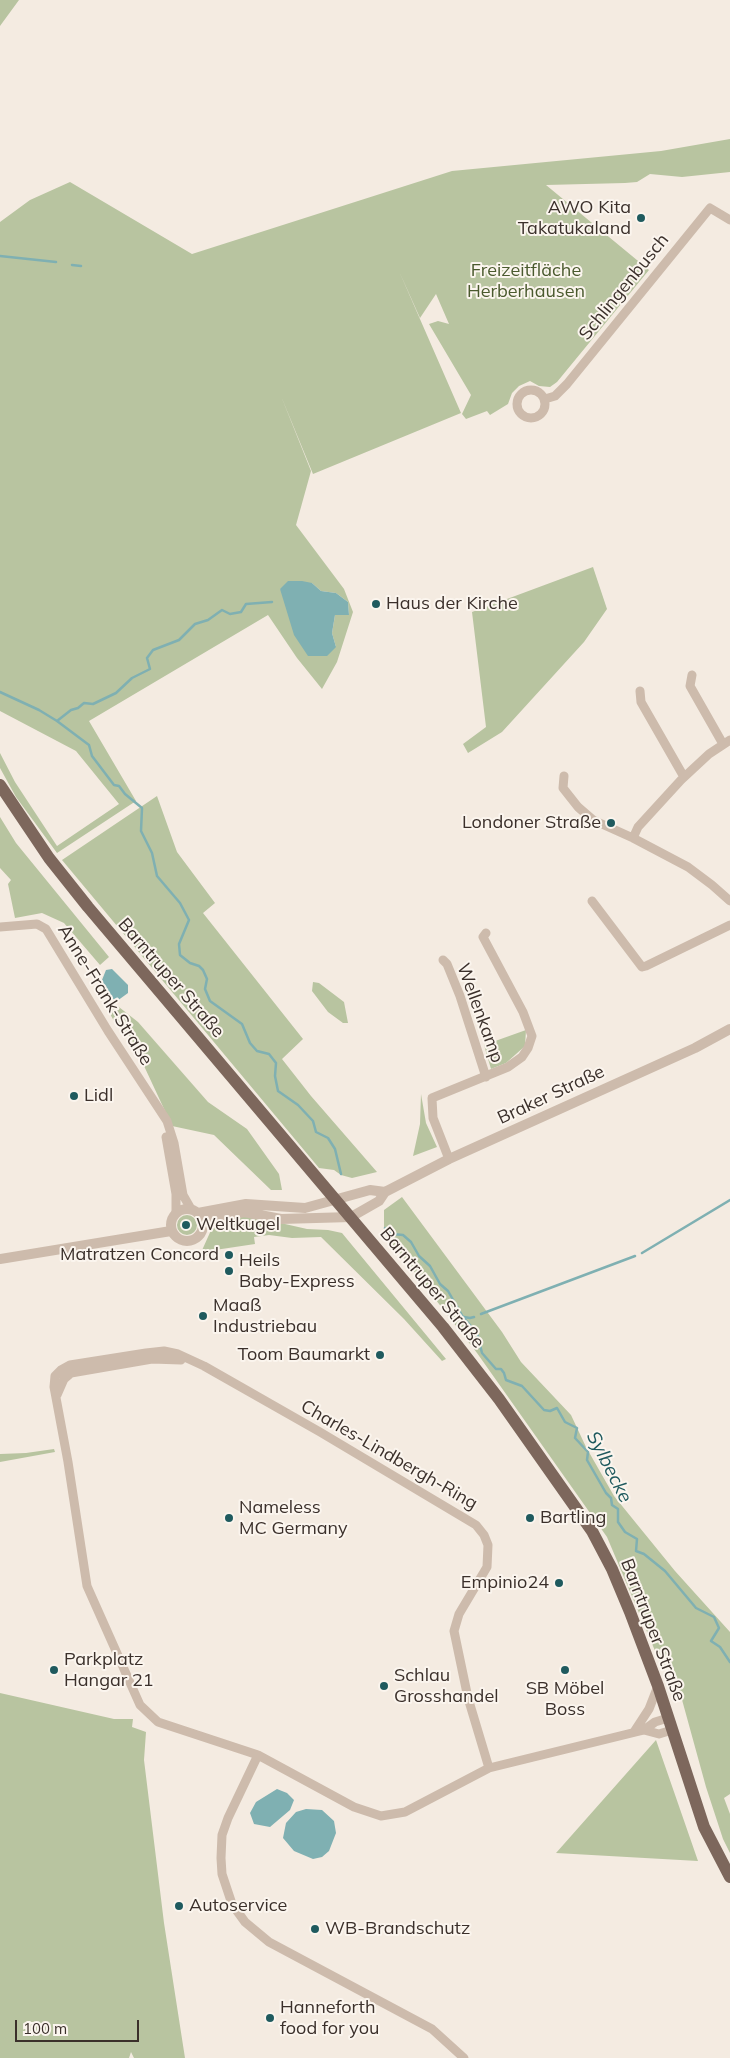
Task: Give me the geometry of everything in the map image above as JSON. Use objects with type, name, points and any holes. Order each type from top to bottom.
[{"type":"main road","name":"Barntruper Straße","points":[[0,785],[49,858],[88,908],[438,1320],[482,1377],[592,1531],[609,1562],[627,1603],[658,1686],[704,1827],[730,1877]]},
{"type":"street","name":"Schlingenbusch","points":[[545,400],[555,396],[567,384],[710,208],[730,220]]},
{"type":"street","points":[[633,838],[638,827],[684,777],[727,742],[690,686],[692,675]]},
{"type":"street","points":[[640,691],[641,702],[684,777]]},
{"type":"street","points":[[564,776],[563,788],[584,813],[598,824],[633,838],[688,867],[730,901]]},
{"type":"street","points":[[592,901],[642,966],[646,966],[730,925]]},
{"type":"street","name":"Anne-Frank-Straße","points":[[0,927],[37,924],[46,929],[167,1121],[183,1195],[194,1211]]},
{"type":"street","name":"Wellenkamp","points":[[449,1159],[434,1118],[432,1098],[508,1067],[522,1057],[532,1036],[523,1012],[483,937],[486,933]]},
{"type":"street","name":"Wellenkamp","points":[[443,960],[447,964],[460,996],[486,1077]]},
{"type":"street","name":"Braker Straße","points":[[351,1217],[379,1201],[385,1192],[449,1159],[695,1048],[730,1029]]},
{"type":"street","name":"Anne-Frank-Straße","points":[[163,1117],[162,1123],[168,1141],[176,1191],[173,1222]]},
{"type":"street","name":"Braker Straße","points":[[194,1211],[246,1204],[305,1208],[336,1201],[370,1190],[385,1192]]},
{"type":"street","points":[[0,1252],[158,1226],[173,1222],[184,1209],[194,1211],[203,1226]]},
{"type":"street","points":[[173,1222],[180,1241],[188,1242],[200,1236],[203,1226],[215,1218],[244,1212],[281,1219],[351,1217]]},
{"type":"street","points":[[0,1258],[173,1222]]},
{"type":"street","name":"Charles-Lindbergh-Ring","points":[[489,1768],[468,1698],[454,1632],[459,1614],[487,1567],[488,1545],[476,1524],[204,1366],[189,1360],[152,1359],[80,1371],[67,1376],[60,1385],[56,1395],[86,1586],[140,1706],[158,1722],[258,1755],[354,1807],[381,1816],[405,1812],[489,1768],[639,1731],[659,1734],[670,1724]]},
{"type":"street","points":[[639,1731],[658,1686]]},
{"type":"street","points":[[258,1755],[228,1818],[222,1835],[222,1874],[232,1904],[245,1922],[269,1942],[432,2029],[464,2058]]},
{"type":"green space","points":[[0,0],[19,0],[0,26]]},
{"type":"green space","name":"Freizeitfläche Herberhausen","points":[[730,139],[730,172],[682,177],[650,174],[637,182],[546,185],[649,270],[557,382],[550,387],[539,386],[530,381],[519,386],[512,393],[508,404],[490,415],[487,411],[466,419],[462,414],[471,395],[429,324],[438,321],[449,324],[436,294],[420,318],[399,271],[461,413],[313,474],[281,396],[311,471],[296,525],[344,589],[353,612],[337,662],[322,689],[297,658],[268,615],[89,721],[136,801],[57,853],[16,797],[0,768],[0,753],[15,782],[57,846],[119,804],[76,751],[0,711],[0,222],[30,200],[70,182],[192,254],[452,171],[661,151]],"holes":[[[312,583],[321,591],[336,593],[348,602],[349,615],[335,615],[332,633],[336,647],[280,589]]]},
{"type":"green space","points":[[593,567],[607,609],[584,642],[502,732],[468,753],[463,744],[486,727],[472,612]]},
{"type":"green space","points":[[157,796],[177,852],[215,903],[203,913],[303,1039],[282,1059],[311,1096],[377,1172],[352,1178],[341,1175],[334,1170],[319,1168],[62,860]]},
{"type":"green space","points":[[0,817],[16,843],[109,957],[100,965],[64,923],[42,913],[15,918],[8,884],[11,880],[0,868]]},
{"type":"green space","points":[[313,982],[319,983],[344,1002],[348,1023],[343,1023],[328,1012],[312,991]]},
{"type":"green space","points":[[110,1000],[138,1022],[208,1102],[247,1129],[279,1174],[282,1190],[271,1190],[214,1135],[172,1126],[131,1038],[114,1021],[105,1005]]},
{"type":"green space","points":[[526,1030],[525,1046],[506,1063],[491,1069],[484,1045]]},
{"type":"green space","points":[[421,1094],[426,1123],[437,1147],[413,1156],[420,1124]]},
{"type":"green space","points":[[402,1197],[502,1332],[521,1362],[571,1415],[586,1447],[614,1496],[675,1571],[730,1632],[730,1794],[724,1798],[730,1814],[730,1853],[723,1839],[706,1787],[673,1667],[661,1665],[607,1537],[477,1353],[384,1233],[384,1210]]},
{"type":"green space","points":[[241,1214],[307,1229],[342,1233],[446,1359],[442,1361],[404,1319],[321,1237],[292,1238],[269,1235],[254,1237],[255,1244],[215,1250],[211,1255],[199,1257],[212,1228],[218,1225],[218,1219]]},
{"type":"green space","points":[[187,1215],[194,1218],[197,1225],[194,1232],[187,1235],[180,1232],[177,1225],[180,1218]]},
{"type":"green space","points":[[54,1449],[55,1452],[0,1462],[0,1454]]},
{"type":"green space","points":[[0,1693],[114,1719],[133,1719],[132,1727],[146,1732],[144,1760],[164,1923],[185,2058],[134,2058],[131,2052],[129,2058],[0,2058]]},
{"type":"green space","points":[[656,1740],[698,1861],[556,1853]]},
{"type":"water","points":[[288,581],[312,583],[321,591],[336,593],[348,602],[349,615],[335,615],[332,633],[336,647],[327,656],[308,656],[294,635],[280,589]]},
{"type":"water","points":[[112,969],[128,985],[128,993],[117,1001],[109,997],[102,980],[106,970]]},
{"type":"water","points":[[277,1789],[287,1793],[294,1800],[290,1810],[270,1827],[254,1824],[250,1813],[256,1802]]},
{"type":"water","points":[[306,1809],[322,1810],[334,1821],[336,1833],[329,1851],[322,1857],[313,1859],[294,1851],[283,1838],[286,1823],[296,1812]]},
{"type":"waterway","points":[[0,256],[56,262]]},
{"type":"waterway","points":[[72,265],[81,266]]},
{"type":"waterway","points":[[57,721],[84,703],[93,704],[116,693],[132,678],[150,669],[147,658],[153,650],[179,640],[195,624],[208,620],[222,610],[230,614],[241,612],[246,604],[272,602]]},
{"type":"waterway","name":"Sylbecke","points":[[0,692],[39,710],[89,745],[92,756],[114,785],[119,786],[125,794],[142,808],[141,831],[152,853],[157,876],[180,903],[189,920],[179,944],[180,955],[203,970],[207,979],[205,989],[210,1001],[242,1024],[250,1043],[257,1051],[269,1054],[276,1063],[275,1076],[278,1091],[298,1105],[313,1121],[316,1132],[328,1138],[335,1149],[341,1174]]},
{"type":"waterway","points":[[642,1253],[730,1200]]},
{"type":"waterway","name":"Sylbecke","points":[[385,1228],[392,1234],[403,1235],[411,1242],[419,1256],[430,1266],[440,1284],[448,1291],[463,1317],[477,1333],[482,1353],[496,1369],[501,1369],[506,1380],[522,1386],[544,1410],[550,1411],[557,1408],[565,1422],[577,1428],[575,1438],[588,1452],[587,1460],[606,1493],[611,1498],[612,1505],[618,1509],[618,1522],[625,1532],[637,1539],[636,1551],[644,1554],[665,1571],[696,1608],[714,1617],[719,1628],[711,1641],[720,1647],[730,1662]]},
{"type":"waterway","points":[[481,1314],[635,1256]]},
{"type":"waterway","name":"Sylbecke","points":[[464,1317],[474,1317]]},
{"type":"place","name":"AWO Kita Takatukaland","points":[[641,218]]},
{"type":"place","name":"Haus der Kirche","points":[[376,604]]},
{"type":"place","name":"Londoner Straße","points":[[611,823]]},
{"type":"place","name":"Lidl","points":[[74,1096]]},
{"type":"place","name":"Weltkugel","points":[[186,1225]]},
{"type":"place","name":"Matratzen Concord","points":[[229,1255]]},
{"type":"place","name":"Heils Baby-Express","points":[[229,1271]]},
{"type":"place","name":"Maaß Industriebau","points":[[203,1316]]},
{"type":"place","name":"Toom Baumarkt","points":[[380,1355]]},
{"type":"place","name":"Nameless MC Germany","points":[[229,1518]]},
{"type":"place","name":"Bartling","points":[[530,1518]]},
{"type":"place","name":"Empinio24","points":[[559,1583]]},
{"type":"place","name":"Parkplatz Hangar 21","points":[[54,1670]]},
{"type":"place","name":"SB Möbel Boss","points":[[565,1670]]},
{"type":"place","name":"Schlau Grosshandel","points":[[384,1686]]},
{"type":"place","name":"Autoservice","points":[[179,1906]]},
{"type":"place","name":"WB-Brandschutz","points":[[315,1929]]},
{"type":"place","name":"Hanneforth food for you","points":[[270,2018]]}]
